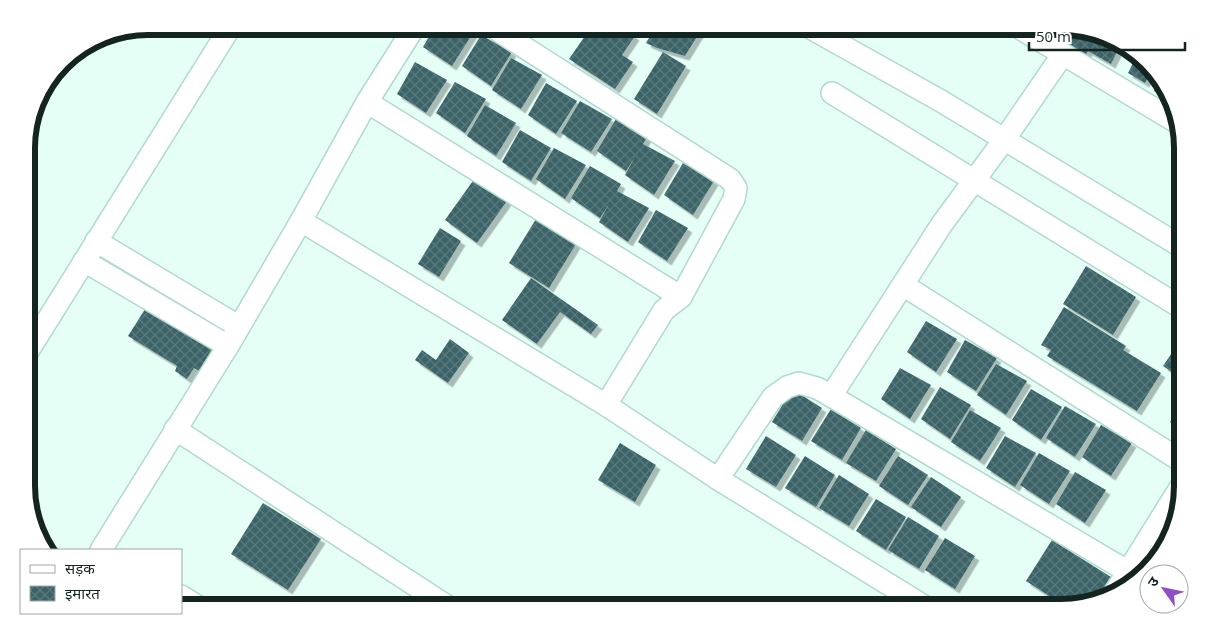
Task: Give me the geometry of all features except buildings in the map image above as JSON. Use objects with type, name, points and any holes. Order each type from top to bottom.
[{"type":"street","points":[[35,340],[225,35]]},
{"type":"street","points":[[104,549],[175,429],[228,346],[367,102],[409,35]]},
{"type":"street","points":[[505,35],[730,179],[736,188],[734,199],[681,296],[664,310],[606,405]]},
{"type":"street","points":[[822,35],[942,101],[1174,241]]},
{"type":"street","points":[[1031,35],[1168,114]]},
{"type":"street","points":[[831,396],[942,224],[1004,140],[1063,54]]},
{"type":"street","points":[[832,94],[1174,303]]},
{"type":"street","points":[[367,102],[681,296]]},
{"type":"street","points":[[300,222],[606,405],[718,479],[912,599]]},
{"type":"street","points":[[96,241],[238,326]]},
{"type":"street","points":[[84,261],[228,346]]},
{"type":"street","points":[[903,285],[1174,456]]},
{"type":"street","points":[[718,479],[773,397],[787,387],[799,383],[817,388],[831,396],[1127,571]]},
{"type":"street","points":[[175,429],[436,599]]},
{"type":"street","points":[[1120,582],[1173,499]]}]
